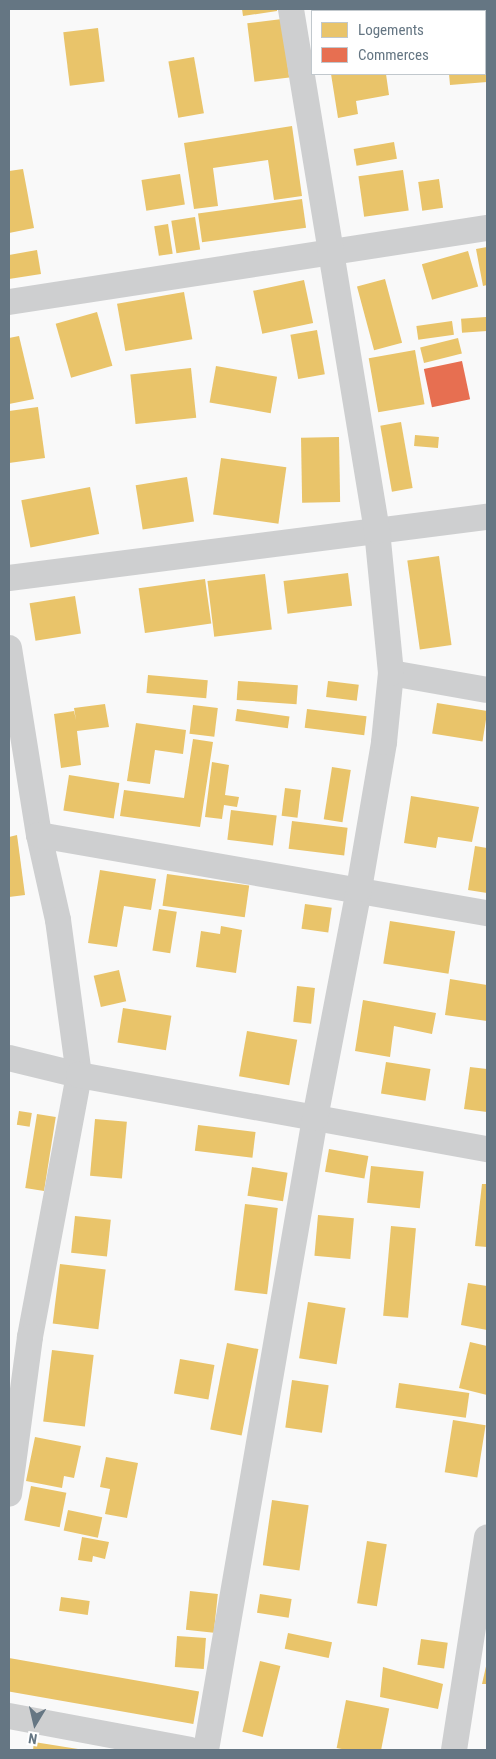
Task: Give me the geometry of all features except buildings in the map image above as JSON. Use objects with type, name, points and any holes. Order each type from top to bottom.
[{"type":"street","points":[[206,1750],[316,1118],[359,889],[384,742],[391,673],[377,531],[291,9]]},
{"type":"street","points":[[9,302],[487,228]]},
{"type":"street","points":[[9,578],[487,517]]},
{"type":"street","points":[[9,648],[39,835],[58,920],[79,1074],[19,1335],[9,1494]]},
{"type":"street","points":[[391,673],[487,690]]},
{"type":"street","points":[[39,835],[359,889],[487,913]]},
{"type":"street","points":[[9,1058],[79,1074],[487,1149]]},
{"type":"street","points":[[454,1750],[487,1538]]},
{"type":"street","points":[[9,1716],[190,1750]]}]
